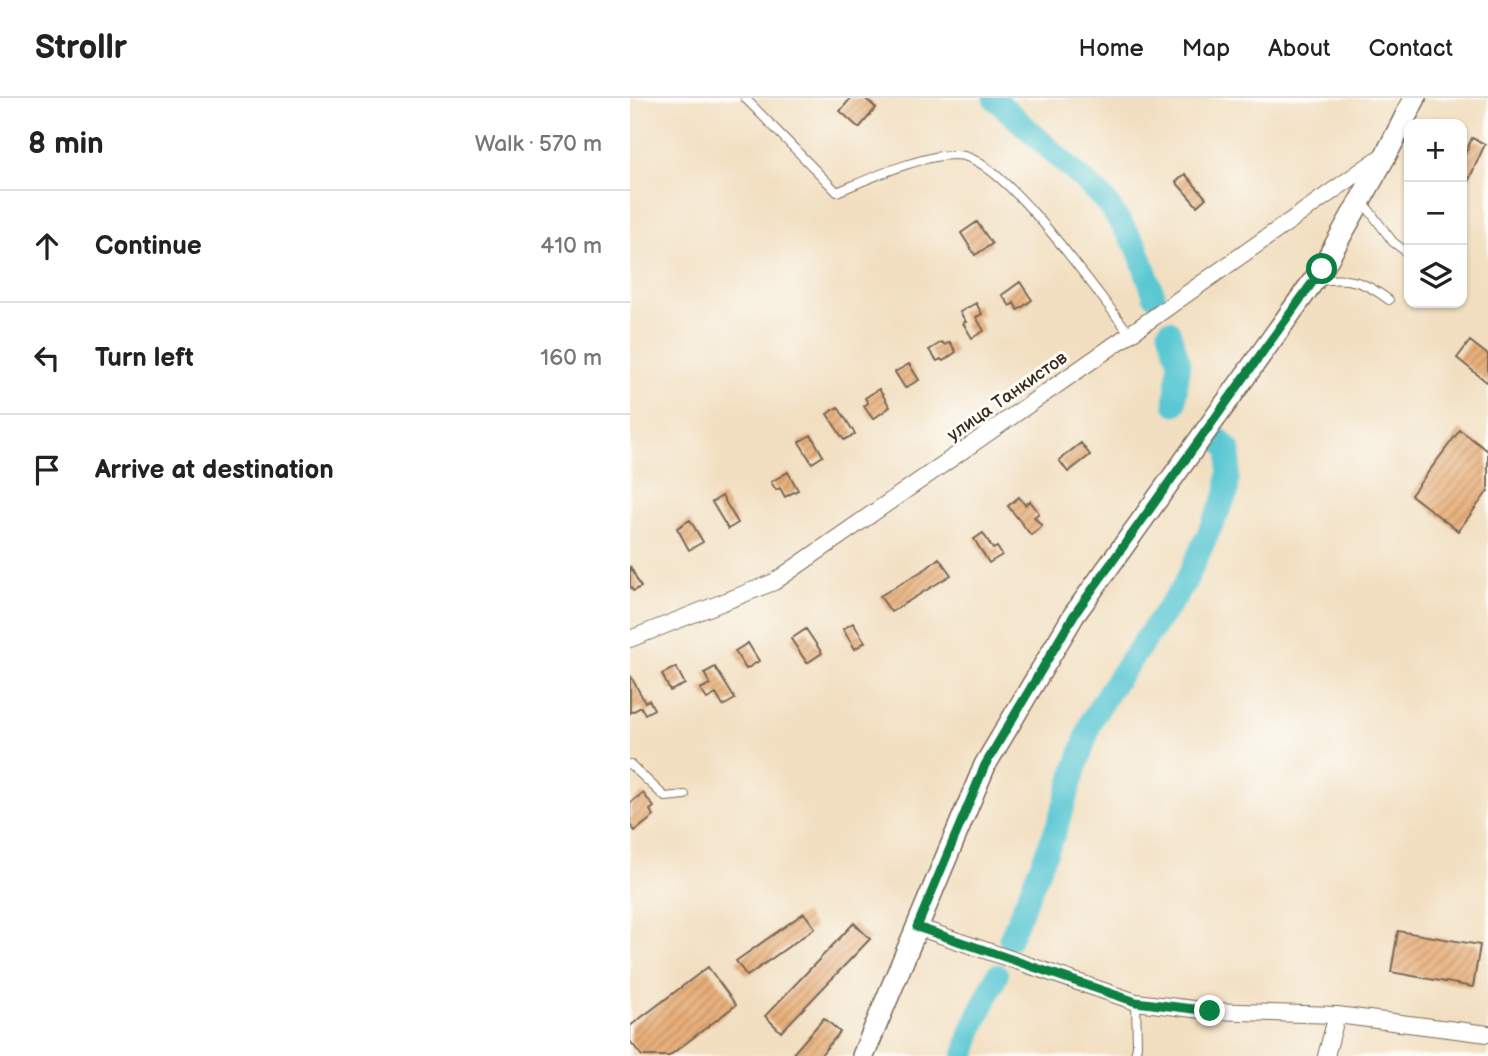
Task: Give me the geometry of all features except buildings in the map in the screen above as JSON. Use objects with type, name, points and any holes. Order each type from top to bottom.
[{"type":"main road","points":[[863,1056],[985,765],[1074,615],[1313,281],[1361,200],[1415,98]]},
{"type":"street","name":"улица Танкистов","points":[[630,639],[774,582],[1388,151]]},
{"type":"street","points":[[917,927],[1136,1002],[1210,1011],[1338,1015],[1488,1034]]},
{"type":"street","points":[[1326,1056],[1338,1015]]},
{"type":"lane","points":[[745,98],[837,192],[901,166],[936,158],[964,156],[991,170],[1029,207],[1130,334]]},
{"type":"lane","points":[[1361,200],[1393,242],[1404,250]]},
{"type":"lane","points":[[1313,281],[1347,279],[1367,284],[1389,300]]},
{"type":"lane","points":[[630,764],[665,797],[685,795]]},
{"type":"lane","points":[[1135,1056],[1136,1002]]},
{"type":"waterway","points":[[994,98],[1104,199],[1137,247],[1154,295]]},
{"type":"waterway","points":[[1169,331],[1179,361],[1175,404]]},
{"type":"waterway","points":[[1010,939],[1056,829],[1092,719],[1184,585],[1227,493],[1230,451],[1219,439]]},
{"type":"waterway","points":[[964,1056],[972,1029],[997,975]]},
{"type":"route","points":[[1210,1011],[1136,1002],[917,927],[985,765],[1074,615],[1322,269]]}]
